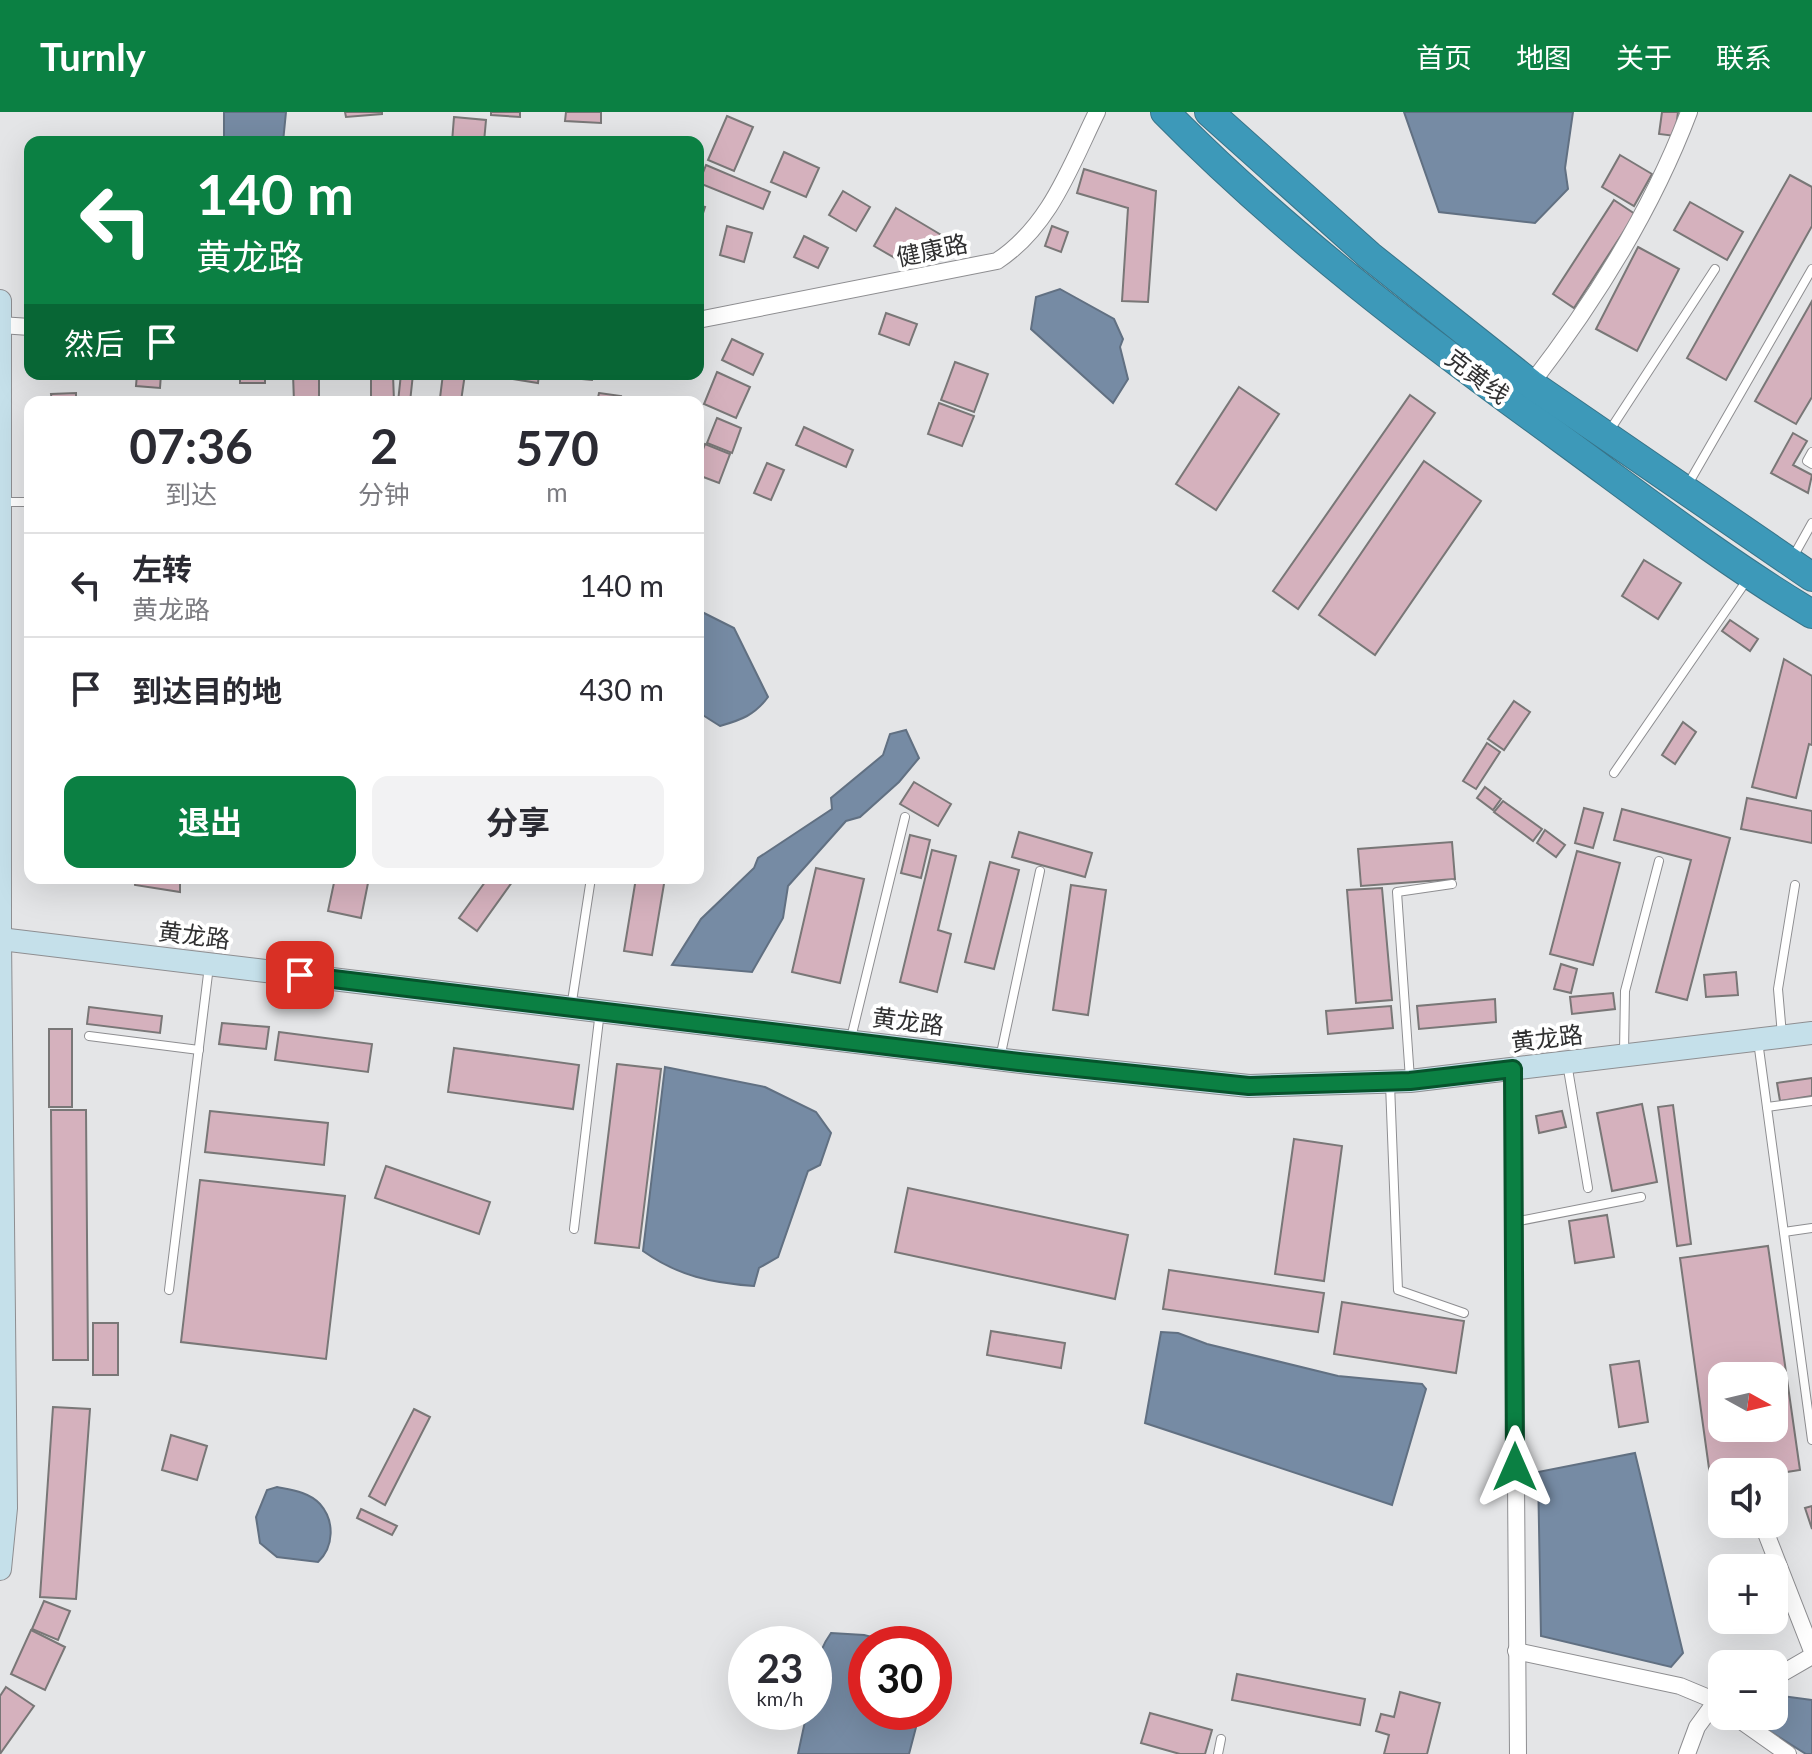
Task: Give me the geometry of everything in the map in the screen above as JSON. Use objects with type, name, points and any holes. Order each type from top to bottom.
[{"type":"highway","name":"克黄线","points":[[1165,112],[1262,204],[1352,281],[1458,364],[1749,576],[1812,614]]},
{"type":"highway","name":"克黄线","points":[[1209,112],[1370,256],[1531,384],[1800,570]]},
{"type":"main road","points":[[0,301],[0,939],[6,1508],[0,1569]]},
{"type":"main road","name":"黄龙路","points":[[0,939],[1249,1086],[1400,1081],[1812,1033]]},
{"type":"street","name":"健康路","points":[[704,319],[997,261],[1018,247],[1044,219],[1097,112]]},
{"type":"street","points":[[1531,384],[1562,344],[1651,200],[1689,112]]},
{"type":"street","points":[[1,325],[24,327]]},
{"type":"street","points":[[1513,1069],[1518,1754]]},
{"type":"street","points":[[1768,1538],[1812,1654],[1788,1669]]},
{"type":"street","points":[[1516,1651],[1680,1686],[1708,1697]]},
{"type":"street","points":[[1687,1754],[1697,1727],[1708,1715]]},
{"type":"street","points":[[1754,1730],[1788,1754]]},
{"type":"lane","points":[[1605,437],[1715,269]]},
{"type":"lane","points":[[1684,492],[1812,269]]},
{"type":"lane","points":[[1812,452],[1807,461],[1812,464]]},
{"type":"lane","points":[[1,502],[24,502]]},
{"type":"lane","points":[[1800,570],[1812,523]]},
{"type":"lane","points":[[1614,773],[1749,576]]},
{"type":"lane","points":[[850,1041],[905,817]]},
{"type":"lane","points":[[1624,1056],[1625,991],[1659,861]]},
{"type":"lane","points":[[1000,1059],[1040,871]]},
{"type":"lane","points":[[571,1008],[590,884]]},
{"type":"lane","points":[[1452,884],[1397,892],[1400,1081],[1398,1290],[1464,1313]]},
{"type":"lane","points":[[1782,1036],[1778,989],[1795,885]]},
{"type":"lane","points":[[169,1290],[210,964]]},
{"type":"lane","points":[[574,1229],[600,1011]]},
{"type":"lane","points":[[89,1036],[199,1050]]},
{"type":"lane","points":[[1758,1039],[1812,1440]]},
{"type":"lane","points":[[1567,1063],[1588,1188]]},
{"type":"lane","points":[[1767,1107],[1812,1101]]},
{"type":"lane","points":[[1514,1222],[1641,1197]]},
{"type":"lane","points":[[1784,1232],[1812,1228]]},
{"type":"lane","points":[[1218,1754],[1221,1739]]},
{"type":"water","points":[[224,112],[286,112],[284,136],[224,136]]},
{"type":"water","points":[[1404,112],[1573,112],[1565,168],[1568,189],[1535,223],[1439,212]]},
{"type":"water","points":[[1060,289],[1114,319],[1123,339],[1120,347],[1128,379],[1113,403],[1031,329],[1036,297]]},
{"type":"water","points":[[704,613],[734,628],[768,697],[747,716],[720,726],[704,716]]},
{"type":"water","points":[[906,730],[919,758],[899,782],[860,817],[846,821],[788,886],[783,918],[752,972],[672,965],[701,919],[754,868],[758,858],[832,809],[831,798],[883,755],[890,734]]},
{"type":"water","points":[[665,1067],[765,1087],[816,1112],[831,1133],[820,1165],[808,1171],[778,1257],[759,1268],[754,1286],[696,1277],[669,1267],[643,1251]]},
{"type":"water","points":[[1161,1332],[1178,1333],[1207,1344],[1338,1376],[1422,1384],[1426,1389],[1392,1505],[1145,1423]]},
{"type":"water","points":[[1635,1453],[1683,1653],[1671,1667],[1541,1636],[1538,1472]]},
{"type":"water","points":[[277,1487],[311,1497],[325,1511],[330,1526],[330,1542],[318,1562],[277,1557],[260,1543],[256,1517],[267,1490]]},
{"type":"water","points":[[832,1633],[848,1634],[848,1730],[915,1730],[909,1754],[798,1754],[803,1730],[832,1730]]},
{"type":"water","points":[[1788,1697],[1812,1700],[1812,1754],[1806,1754],[1768,1730],[1788,1730]]},
{"type":"building","points":[[345,112],[382,112],[382,114],[346,117]]},
{"type":"building","points":[[491,112],[520,112],[520,117],[491,115]]},
{"type":"building","points":[[566,112],[601,112],[601,123],[565,121]]},
{"type":"building","points":[[1662,112],[1678,112],[1675,136],[1659,134]]},
{"type":"building","points":[[727,116],[753,127],[734,171],[708,160]]},
{"type":"building","points":[[454,117],[486,120],[485,136],[452,136]]},
{"type":"building","points":[[784,152],[819,168],[806,197],[771,182]]},
{"type":"building","points":[[1620,155],[1652,174],[1634,206],[1602,187]]},
{"type":"building","points":[[706,165],[770,192],[763,209],[704,185]]},
{"type":"building","points":[[1084,169],[1156,191],[1148,302],[1122,301],[1128,208],[1077,193]]},
{"type":"building","points":[[1790,175],[1812,187],[1812,226],[1726,380],[1687,358]]},
{"type":"building","points":[[843,191],[870,207],[856,231],[829,215]]},
{"type":"building","points":[[1614,200],[1635,214],[1574,308],[1553,294]]},
{"type":"building","points":[[1690,202],[1743,232],[1727,260],[1674,230]]},
{"type":"building","points":[[896,208],[948,239],[934,262],[908,247],[900,261],[874,246]]},
{"type":"building","points":[[727,226],[752,233],[744,262],[720,255]]},
{"type":"building","points":[[1052,226],[1068,232],[1061,252],[1045,246]]},
{"type":"building","points":[[804,236],[828,248],[818,268],[794,257]]},
{"type":"building","points":[[1638,247],[1679,269],[1637,351],[1596,329]]},
{"type":"building","points":[[1812,301],[1812,397],[1796,424],[1755,401]]},
{"type":"building","points":[[886,313],[917,324],[909,345],[879,334]]},
{"type":"building","points":[[732,339],[763,354],[753,375],[722,360]]},
{"type":"building","points":[[955,362],[988,374],[974,412],[941,400]]},
{"type":"building","points":[[717,372],[750,387],[736,418],[704,404]]},
{"type":"building","points":[[136,380],[161,380],[160,388],[136,386]]},
{"type":"building","points":[[240,380],[265,380],[265,383],[240,383]]},
{"type":"building","points":[[293,380],[319,380],[319,396],[294,396]]},
{"type":"building","points":[[371,380],[393,380],[394,396],[371,396]]},
{"type":"building","points":[[400,380],[412,380],[411,396],[399,396]]},
{"type":"building","points":[[442,380],[464,380],[462,396],[440,396]]},
{"type":"building","points":[[1239,387],[1279,414],[1216,510],[1176,484]]},
{"type":"building","points":[[76,393],[76,396],[51,396]]},
{"type":"building","points":[[1410,395],[1435,413],[1298,609],[1273,591]]},
{"type":"building","points":[[939,403],[974,416],[962,446],[928,434]]},
{"type":"building","points":[[717,418],[741,428],[732,453],[707,443]]},
{"type":"building","points":[[804,427],[853,450],[846,467],[796,445]]},
{"type":"building","points":[[1793,433],[1807,441],[1793,465],[1812,475],[1808,493],[1771,473]]},
{"type":"building","points":[[705,444],[730,454],[719,483],[704,477]]},
{"type":"building","points":[[1424,461],[1481,501],[1375,655],[1319,615]]},
{"type":"building","points":[[767,463],[784,470],[771,500],[754,493]]},
{"type":"building","points":[[1644,560],[1681,583],[1658,619],[1622,596]]},
{"type":"building","points":[[1730,620],[1758,639],[1750,651],[1722,631]]},
{"type":"building","points":[[1784,659],[1812,676],[1812,745],[1809,744],[1796,798],[1752,787]]},
{"type":"building","points":[[1514,701],[1530,712],[1504,750],[1488,739]]},
{"type":"building","points":[[1683,722],[1696,732],[1675,764],[1662,755]]},
{"type":"building","points":[[1487,743],[1500,752],[1476,789],[1463,781]]},
{"type":"building","points":[[914,782],[951,804],[938,826],[900,804]]},
{"type":"building","points":[[1485,787],[1501,799],[1493,810],[1477,798]]},
{"type":"building","points":[[1747,798],[1812,811],[1812,843],[1741,829]]},
{"type":"building","points":[[1503,801],[1542,829],[1533,841],[1494,812]]},
{"type":"building","points":[[1584,808],[1603,813],[1593,848],[1575,843]]},
{"type":"building","points":[[1622,809],[1730,838],[1687,1000],[1656,992],[1691,860],[1614,840]]},
{"type":"building","points":[[1545,830],[1565,845],[1556,857],[1537,843]]},
{"type":"building","points":[[1019,832],[1092,853],[1085,877],[1012,857]]},
{"type":"building","points":[[910,835],[930,840],[921,878],[901,873]]},
{"type":"building","points":[[1452,842],[1455,879],[1361,886],[1358,849]]},
{"type":"building","points":[[932,850],[956,856],[938,930],[951,934],[937,992],[900,982]]},
{"type":"building","points":[[1577,851],[1620,863],[1593,965],[1550,954]]},
{"type":"building","points":[[990,862],[1019,870],[994,969],[965,962]]},
{"type":"building","points":[[816,868],[864,879],[840,983],[792,972]]},
{"type":"building","points":[[180,884],[180,892],[135,885]]},
{"type":"building","points":[[334,884],[368,884],[361,918],[328,911]]},
{"type":"building","points":[[484,884],[511,884],[477,931],[459,918]]},
{"type":"building","points":[[635,884],[664,884],[652,955],[624,951]]},
{"type":"building","points":[[1071,885],[1106,890],[1088,1015],[1053,1010]]},
{"type":"building","points":[[1382,888],[1392,1000],[1356,1003],[1347,890]]},
{"type":"building","points":[[1561,964],[1577,969],[1571,993],[1554,989]]},
{"type":"building","points":[[1736,972],[1738,995],[1706,997],[1704,975]]},
{"type":"building","points":[[1613,993],[1615,1009],[1572,1014],[1570,997]]},
{"type":"building","points":[[1495,999],[1496,1022],[1419,1029],[1417,1006]]},
{"type":"building","points":[[1391,1006],[1393,1028],[1328,1034],[1326,1011]]},
{"type":"building","points":[[89,1007],[162,1016],[160,1033],[87,1024]]},
{"type":"building","points":[[222,1023],[269,1027],[266,1049],[219,1044]]},
{"type":"building","points":[[49,1029],[72,1029],[72,1107],[49,1107]]},
{"type":"building","points":[[279,1032],[372,1044],[368,1072],[275,1060]]},
{"type":"building","points":[[454,1048],[579,1065],[573,1109],[448,1092]]},
{"type":"building","points":[[617,1064],[661,1069],[639,1248],[595,1243]]},
{"type":"building","points":[[1812,1078],[1812,1096],[1780,1101],[1777,1083]]},
{"type":"building","points":[[1642,1104],[1657,1182],[1612,1191],[1597,1113]]},
{"type":"building","points":[[1673,1105],[1691,1244],[1677,1246],[1658,1107]]},
{"type":"building","points":[[51,1110],[86,1110],[88,1360],[53,1360]]},
{"type":"building","points":[[210,1111],[328,1123],[324,1165],[205,1152]]},
{"type":"building","points":[[1562,1111],[1566,1127],[1539,1133],[1536,1116]]},
{"type":"building","points":[[1294,1139],[1342,1146],[1324,1281],[1275,1274]]},
{"type":"building","points":[[386,1166],[490,1202],[479,1234],[375,1198]]},
{"type":"building","points":[[200,1180],[345,1196],[326,1359],[181,1342]]},
{"type":"building","points":[[908,1188],[1128,1235],[1115,1299],[895,1252]]},
{"type":"building","points":[[1607,1215],[1614,1257],[1575,1263],[1569,1221]]},
{"type":"building","points":[[1768,1246],[1785,1362],[1708,1362],[1708,1442],[1788,1442],[1788,1386],[1800,1470],[1788,1472],[1788,1458],[1708,1458],[1708,1461],[1680,1258]]},
{"type":"building","points":[[1169,1270],[1324,1293],[1318,1332],[1163,1309]]},
{"type":"building","points":[[1342,1302],[1464,1321],[1456,1373],[1334,1354]]},
{"type":"building","points":[[93,1323],[118,1323],[118,1375],[93,1375]]},
{"type":"building","points":[[991,1331],[1065,1343],[1061,1368],[987,1355]]},
{"type":"building","points":[[1639,1361],[1648,1422],[1619,1427],[1610,1365]]},
{"type":"building","points":[[53,1407],[90,1409],[76,1599],[40,1597]]},
{"type":"building","points":[[414,1409],[430,1417],[385,1505],[369,1496]]},
{"type":"building","points":[[171,1435],[207,1446],[197,1480],[162,1470]]},
{"type":"building","points":[[1812,1506],[1812,1529],[1805,1508]]},
{"type":"building","points":[[361,1509],[397,1526],[392,1535],[357,1518]]},
{"type":"building","points":[[44,1601],[70,1611],[58,1640],[32,1629]]},
{"type":"building","points":[[31,1630],[65,1647],[45,1690],[11,1674]]},
{"type":"building","points":[[1237,1674],[1365,1699],[1360,1725],[1232,1700]]},
{"type":"building","points":[[6,1687],[34,1706],[0,1754],[0,1696]]},
{"type":"building","points":[[1400,1692],[1440,1703],[1427,1754],[1384,1754],[1389,1735],[1376,1731],[1381,1714],[1394,1717]]},
{"type":"building","points":[[1150,1713],[1212,1730],[1205,1754],[1180,1754],[1141,1743]]},
{"type":"route","points":[[300,975],[1019,1062],[1249,1086],[1410,1081],[1513,1069],[1515,1467]]}]
